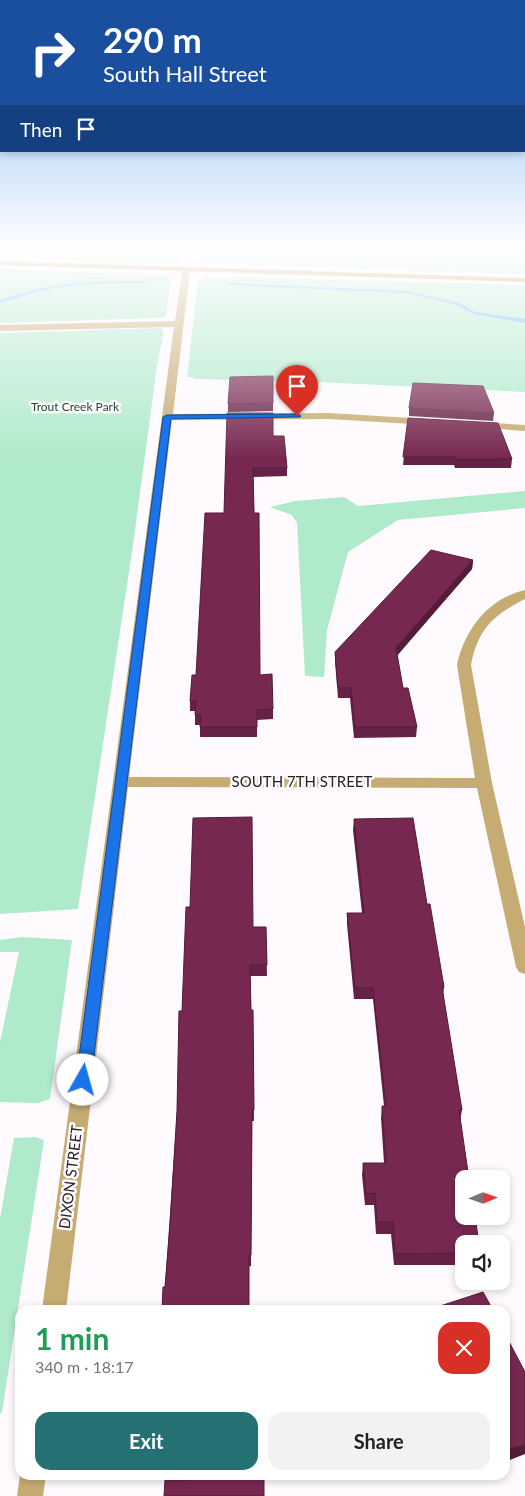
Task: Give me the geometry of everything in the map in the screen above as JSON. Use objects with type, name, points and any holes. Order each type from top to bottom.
[{"type":"street","name":"DIXON STREET","points":[[55,1305],[180,318]]},
{"type":"street","points":[[0,328],[179,324]]},
{"type":"street","points":[[167,417],[329,416],[438,423]]},
{"type":"street","points":[[467,425],[525,428]]},
{"type":"street","points":[[525,594],[509,601],[490,614],[475,629],[466,646],[464,665],[484,783],[525,967]]},
{"type":"street","name":"SOUTH 7TH STREET","points":[[121,782],[484,783]]},
{"type":"street","points":[[30,1496],[32,1480]]},
{"type":"green space","points":[[0,318],[161,318],[160,318],[0,323]]},
{"type":"green space","points":[[194,318],[525,318],[525,392],[317,382],[193,379],[193,377],[187,377]]},
{"type":"green space","name":"Trout Creek Park","points":[[161,328],[164,332],[157,365],[133,545],[78,909],[0,914],[0,333]]},
{"type":"green space","points":[[525,491],[525,508],[398,520],[348,552],[327,630],[324,677],[305,676],[297,523],[292,515],[270,507],[295,501],[344,497],[358,506]]},
{"type":"green space","points":[[22,937],[72,940],[50,1099],[38,1103],[0,1102],[0,1042],[19,952],[0,952],[0,940]]},
{"type":"green space","points":[[35,1137],[44,1140],[19,1305],[15,1305],[15,1328],[2,1412],[0,1414],[0,1219],[14,1138]]},
{"type":"building","points":[[273,376],[273,403],[228,404],[230,377]]},
{"type":"building","points":[[413,383],[483,386],[494,413],[409,408]]},
{"type":"building","points":[[227,413],[273,413],[273,436],[284,436],[287,468],[253,468],[254,513],[259,513],[260,675],[272,674],[273,709],[257,710],[257,727],[200,727],[201,715],[195,715],[196,701],[190,701],[192,675],[196,675],[205,513],[224,513]]},
{"type":"building","points":[[408,418],[498,423],[512,459],[456,460],[455,457],[403,457]]},
{"type":"building","points":[[431,550],[473,560],[396,648],[403,688],[408,688],[417,727],[355,727],[351,688],[338,688],[335,652]]},
{"type":"building","points":[[252,817],[253,927],[266,927],[267,965],[250,965],[251,1010],[253,1010],[254,1110],[252,1110],[249,1305],[162,1305],[170,1226],[177,1111],[179,1011],[182,1011],[186,907],[190,907],[193,818]]},
{"type":"building","points":[[413,818],[427,904],[430,904],[444,987],[442,987],[462,1110],[459,1110],[468,1170],[455,1170],[455,1225],[476,1225],[478,1235],[455,1235],[455,1253],[395,1254],[393,1222],[377,1222],[375,1193],[366,1194],[363,1163],[386,1163],[382,1106],[386,1106],[373,988],[355,988],[347,913],[364,913],[354,819]]},
{"type":"building","points":[[483,1292],[490,1305],[443,1305]]},
{"type":"building","points":[[510,1344],[525,1372],[525,1444],[510,1449]]},
{"type":"building","points":[[165,1480],[264,1480],[264,1496],[164,1496]]},
{"type":"waterway","points":[[505,318],[525,321]]},
{"type":"route","points":[[83,1080],[167,417],[297,416]]}]
